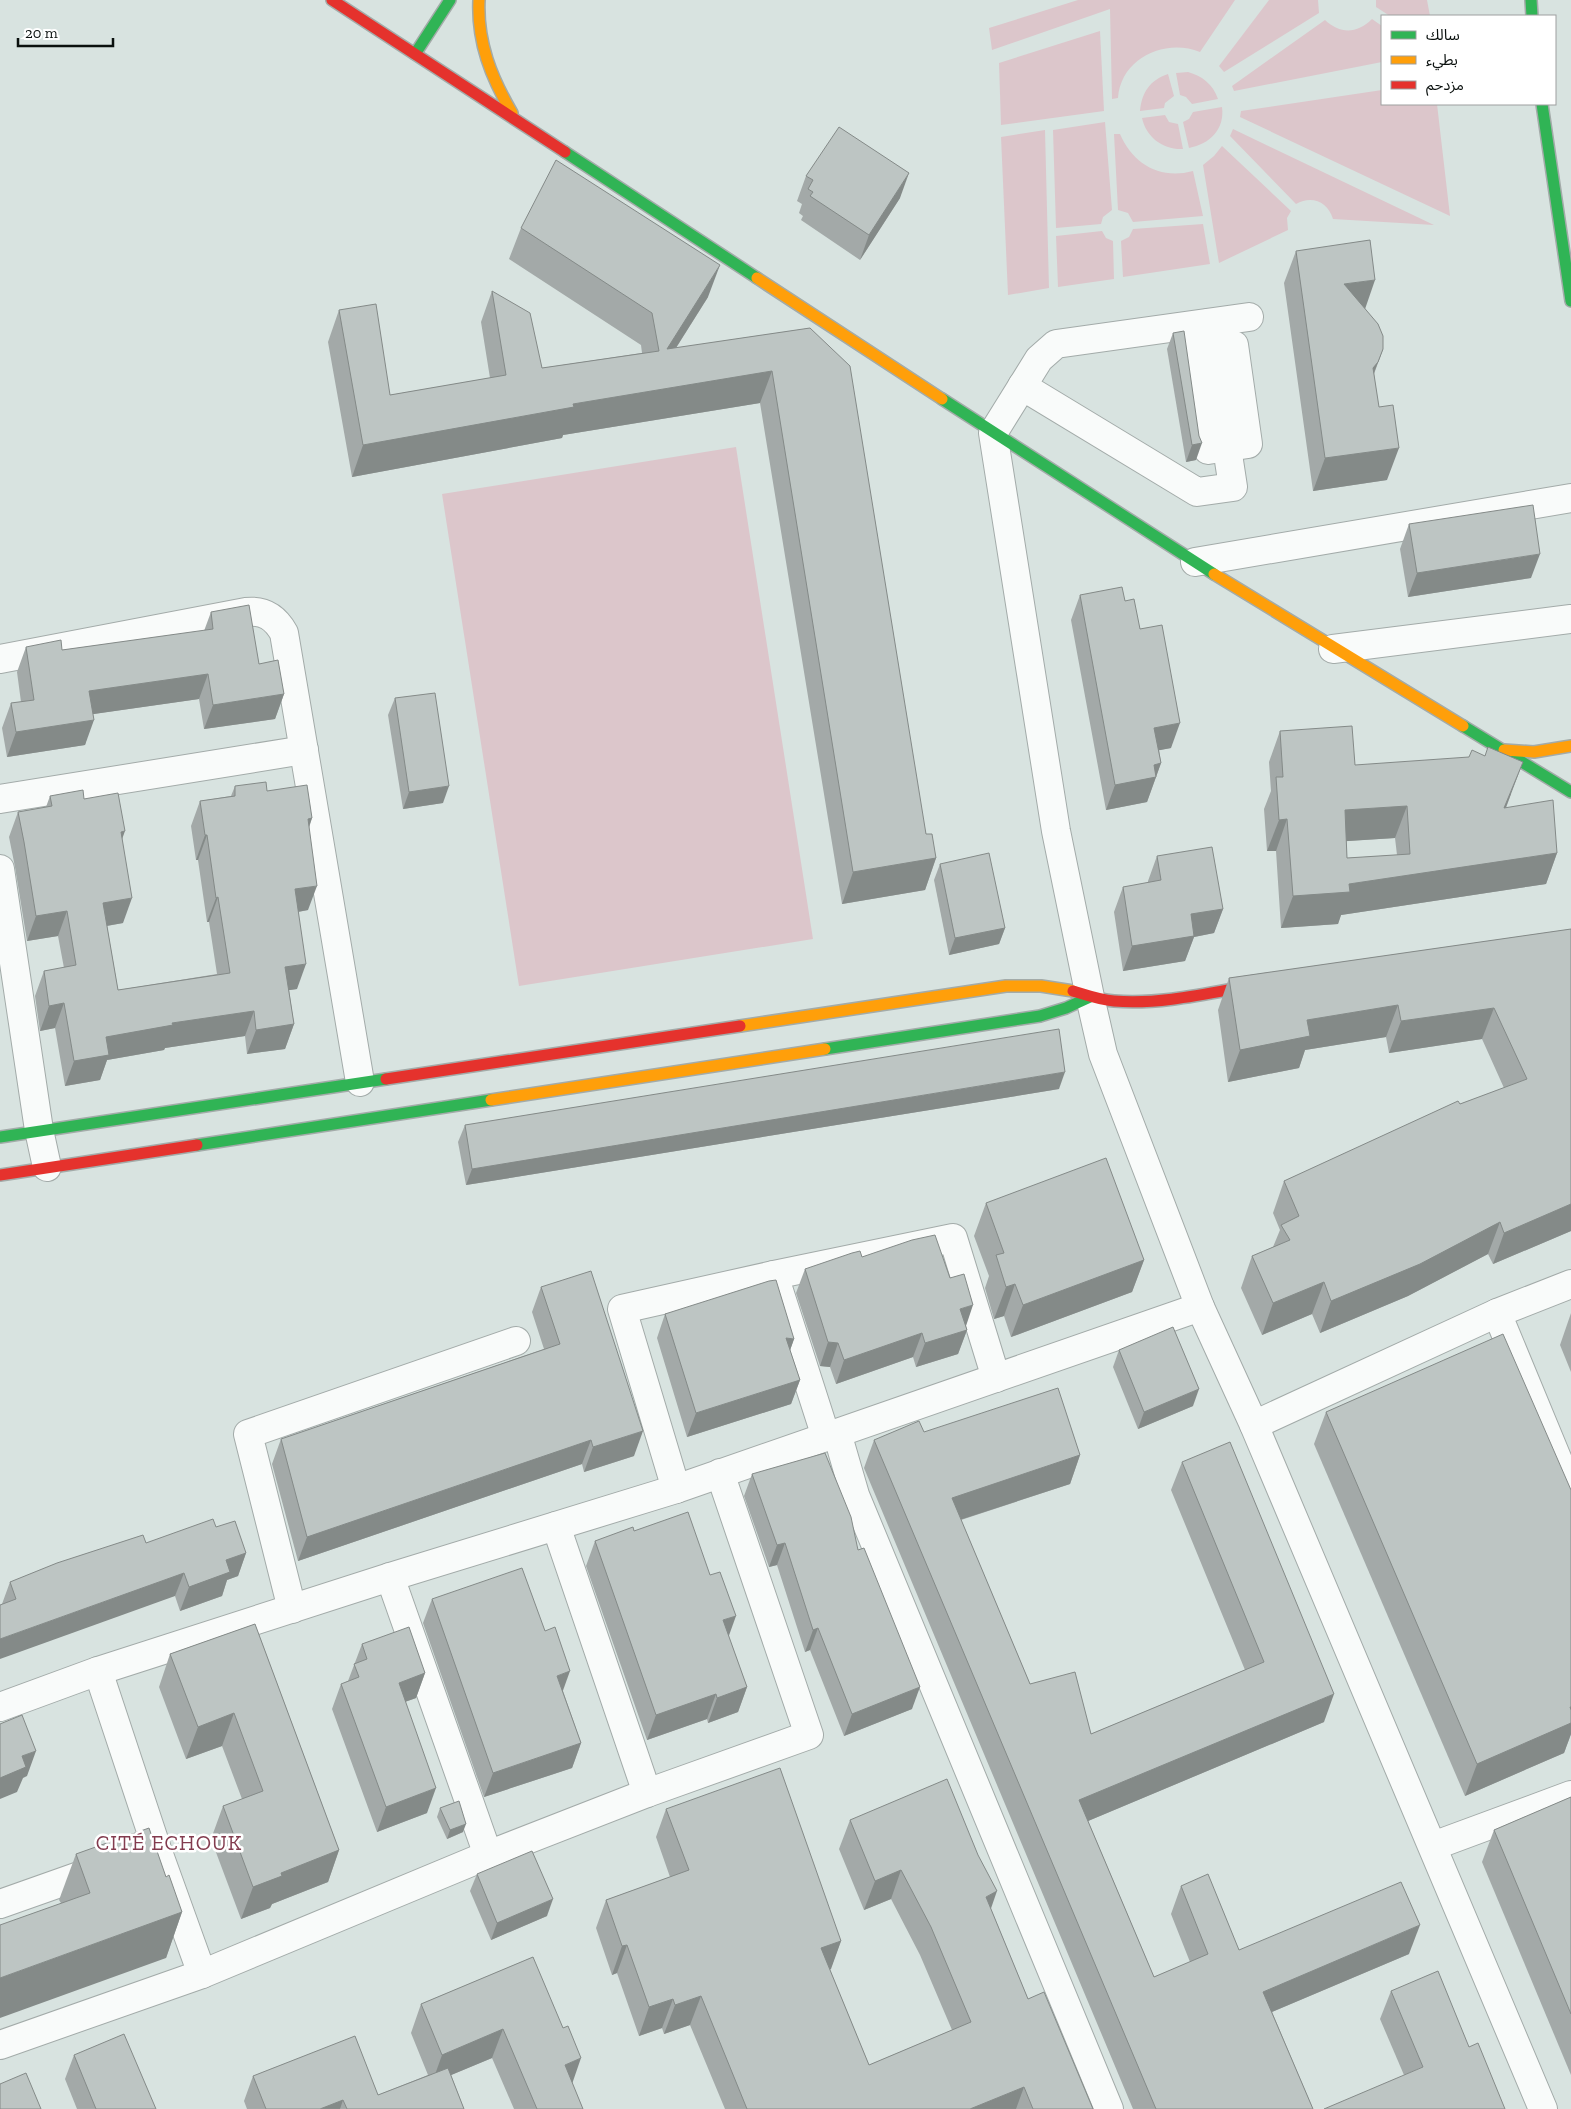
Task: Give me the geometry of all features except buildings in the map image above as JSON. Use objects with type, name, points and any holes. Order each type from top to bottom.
[{"type":"main road","points":[[332,0],[993,433],[1333,649],[1571,792]]},
{"type":"main road","points":[[415,54],[450,0]]},
{"type":"main road","points":[[479,0],[482,47],[495,84],[516,119]]},
{"type":"main road","points":[[1531,0],[1532,15]]},
{"type":"main road","points":[[1542,105],[1567,243],[1571,300]]},
{"type":"main road","points":[[1502,750],[1534,752],[1571,746]]},
{"type":"main road","points":[[0,1137],[1006,986],[1034,985],[1062,988],[1090,997],[1139,1002],[1163,1000],[1272,982]]},
{"type":"main road","points":[[0,1175],[1040,1016],[1066,1008],[1090,997]]},
{"type":"street","points":[[1249,317],[1210,336],[1193,351],[1208,450],[1248,444],[1234,345],[1210,336],[1056,344],[1039,359],[993,433],[1056,831],[1103,1054],[1200,1307],[1254,1425],[1543,2109]]},
{"type":"street","points":[[1022,386],[1197,492],[1233,487],[1227,447]]},
{"type":"street","points":[[1195,562],[1571,498]]},
{"type":"street","points":[[0,659],[246,612],[265,613],[273,618],[284,633],[360,1082]]},
{"type":"street","points":[[1333,649],[1571,620]]},
{"type":"street","points":[[0,799],[304,750]]},
{"type":"street","points":[[0,869],[39,1130],[47,1167]]},
{"type":"street","points":[[676,1489],[622,1309],[774,1274],[953,1238],[996,1378]]},
{"type":"street","points":[[774,1274],[831,1435],[855,1495],[1109,2109]]},
{"type":"street","points":[[1254,1425],[1497,1313],[1571,1284]]},
{"type":"street","points":[[0,1707],[98,1671],[390,1577],[676,1489],[1200,1307]]},
{"type":"street","points":[[1497,1313],[1571,1492]]},
{"type":"street","points":[[292,1609],[248,1434],[516,1341]]},
{"type":"street","points":[[0,2045],[202,1974],[488,1855],[647,1793],[809,1735],[720,1473]]},
{"type":"street","points":[[556,1526],[647,1793]]},
{"type":"street","points":[[390,1577],[488,1855]]},
{"type":"street","points":[[98,1671],[157,1849],[202,1974]]},
{"type":"street","points":[[1433,1846],[1571,1795]]},
{"type":"street","points":[[0,1904],[157,1849]]},
{"type":"shaded area","points":[[1078,0],[1235,0],[1200,52],[1187,48],[1173,48],[1159,50],[1147,55],[1136,62],[1127,72],[1121,84],[1118,98],[1112,99],[1110,9],[992,50],[989,28]]},
{"type":"shaded area","points":[[1269,0],[1318,0],[1319,13],[1224,72],[1219,66]]},
{"type":"shaded area","points":[[1376,0],[1427,0],[1430,15],[1388,15],[1376,7]]},
{"type":"shaded area","points":[[1372,19],[1381,25],[1381,62],[1234,91],[1232,86],[1325,20],[1343,30],[1354,30]]},
{"type":"shaded area","points":[[1100,31],[1104,111],[1001,125],[999,63]]},
{"type":"shaded area","points":[[1188,72],[1206,81],[1218,99],[1192,104],[1186,97],[1180,95],[1176,73]]},
{"type":"shaded area","points":[[1168,74],[1174,96],[1165,103],[1164,108],[1140,111],[1148,88],[1156,80]]},
{"type":"shaded area","points":[[1381,90],[1381,105],[1437,105],[1450,216],[1240,117],[1241,111]]},
{"type":"shaded area","points":[[1222,107],[1221,122],[1214,134],[1203,143],[1189,148],[1183,122],[1189,119],[1193,112]]},
{"type":"shaded area","points":[[1165,115],[1169,122],[1178,124],[1183,149],[1162,145],[1147,131],[1142,118]]},
{"type":"shaded area","points":[[1105,122],[1112,210],[1103,217],[1101,224],[1056,228],[1053,130]]},
{"type":"shaded area","points":[[1233,129],[1434,225],[1333,219],[1327,208],[1319,202],[1308,200],[1296,204],[1230,136]]},
{"type":"shaded area","points":[[1045,130],[1049,288],[1008,295],[1001,137]]},
{"type":"shaded area","points":[[1114,134],[1120,134],[1132,154],[1149,167],[1170,173],[1193,171],[1203,216],[1133,222],[1128,213],[1118,210]]},
{"type":"shaded area","points":[[1222,146],[1291,211],[1287,218],[1288,230],[1219,263],[1203,165]]},
{"type":"shaded area","points":[[1203,224],[1210,264],[1123,277],[1121,241],[1129,237],[1133,229]]},
{"type":"shaded area","points":[[1102,231],[1106,238],[1113,241],[1114,279],[1058,287],[1056,236]]},
{"type":"shaded area","points":[[736,447],[813,939],[519,986],[442,494]]},
{"type":"traffic: fast","points":[[415,54],[450,0]]},
{"type":"traffic: fast","points":[[1531,0],[1532,15]]},
{"type":"traffic: fast","points":[[1542,105],[1571,301]]},
{"type":"traffic: fast","points":[[565,152],[757,278]]},
{"type":"traffic: fast","points":[[942,399],[1214,574]]},
{"type":"traffic: fast","points":[[1463,726],[1571,792]]},
{"type":"traffic: fast","points":[[825,1049],[1040,1016],[1066,1008],[1090,997]]},
{"type":"traffic: fast","points":[[0,1137],[386,1079]]},
{"type":"traffic: fast","points":[[197,1145],[491,1100]]},
{"type":"traffic: slow","points":[[479,0],[480,30],[487,59],[512,113]]},
{"type":"traffic: slow","points":[[757,278],[942,399]]},
{"type":"traffic: slow","points":[[1214,574],[1463,726]]},
{"type":"traffic: slow","points":[[1504,750],[1534,752],[1571,746]]},
{"type":"traffic: slow","points":[[740,1026],[1006,986],[1041,986],[1073,991]]},
{"type":"traffic: slow","points":[[491,1100],[825,1049]]},
{"type":"traffic: jam","points":[[332,0],[565,152]]},
{"type":"traffic: jam","points":[[1073,991],[1109,1000],[1132,1002],[1188,997],[1261,984]]},
{"type":"traffic: jam","points":[[386,1079],[740,1026]]},
{"type":"traffic: jam","points":[[0,1175],[197,1145]]},
{"type":"district","name":"CITÉ ECHOUK","points":[[169,1842]]}]
